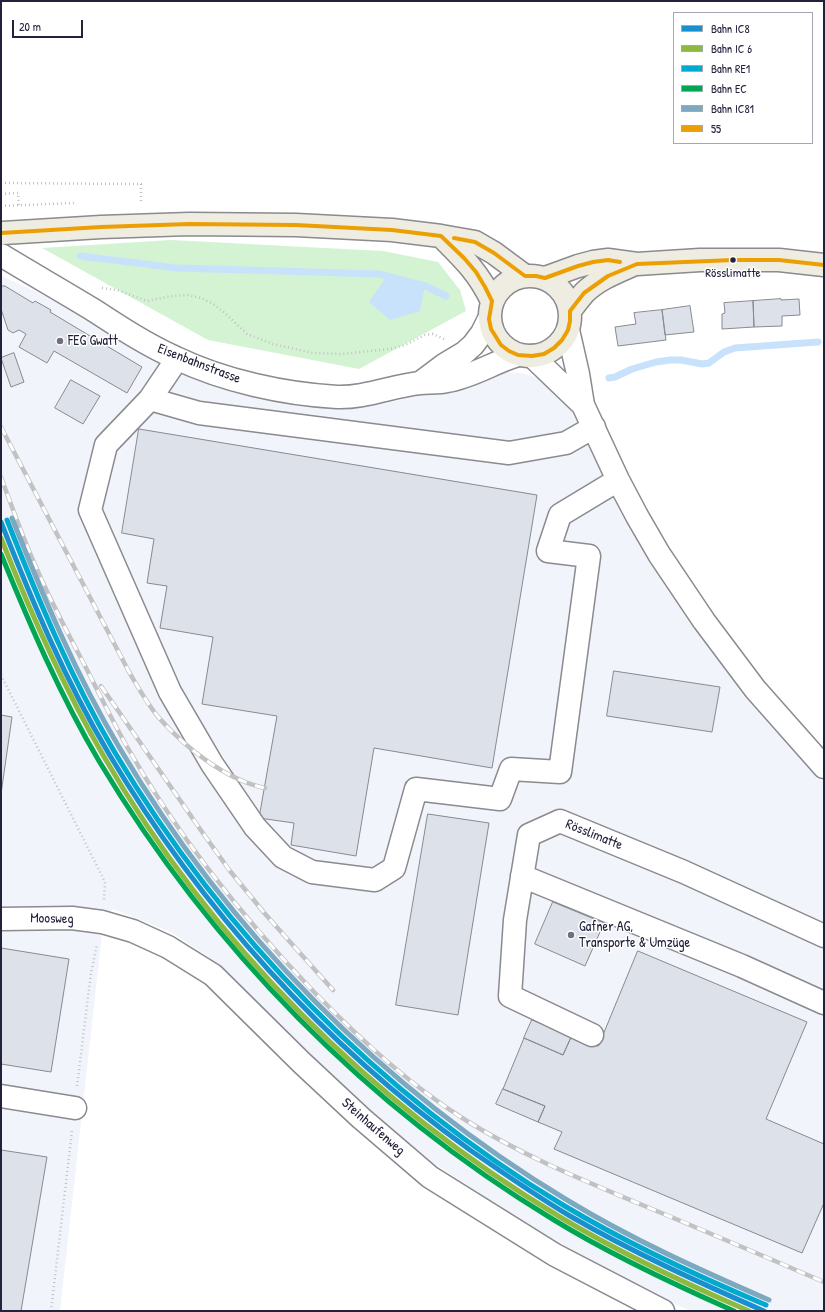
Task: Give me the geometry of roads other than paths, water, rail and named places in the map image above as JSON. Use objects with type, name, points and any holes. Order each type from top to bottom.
[{"type":"main road","points":[[3,233],[150,225],[235,224],[392,230],[440,236],[475,242],[535,277],[554,284],[562,291],[567,300],[569,320]]},
{"type":"main road","points":[[440,236],[464,258],[476,272],[485,287],[491,310],[491,329],[495,337],[501,345],[509,351],[525,356],[544,354],[554,348],[562,340],[569,320],[584,293],[608,276],[636,264]]},
{"type":"main road","points":[[491,310],[496,293],[502,287],[517,278],[535,277],[593,262],[608,260],[636,264],[733,260],[779,260],[824,265]]},
{"type":"street","name":"Eisenbahnstrasse","points":[[1,255],[150,345],[177,359],[215,374],[294,393],[338,397],[359,395],[420,383],[447,382],[502,360],[525,356]]},
{"type":"street","name":"Eisenbahnstrasse","points":[[420,383],[444,365],[464,353],[473,345],[482,333],[491,310]]},
{"type":"street","points":[[569,320],[583,405],[618,480],[637,516],[659,554],[704,621],[755,689],[824,767]]},
{"type":"street","points":[[525,356],[583,405]]},
{"type":"street","points":[[177,359],[150,398],[106,445],[90,510],[170,692],[212,764],[255,827],[283,857],[312,872],[375,880],[394,868],[416,789],[500,799],[511,769],[560,772],[589,556],[548,551],[560,515],[618,480]]},
{"type":"street","points":[[150,398],[199,413],[509,453],[566,443],[594,427]]},
{"type":"street","name":"Rösslimatte","points":[[592,1035],[510,996],[515,920],[529,835],[560,821],[684,872],[824,936]]},
{"type":"street","points":[[522,876],[742,966],[824,1003]]},
{"type":"street","name":"Moosweg","points":[[1,919],[72,918],[102,922]]},
{"type":"street","name":"Steinhaufenweg","points":[[102,922],[133,931],[168,947],[213,975],[301,1062],[361,1118],[430,1177],[555,1255],[663,1311]]},
{"type":"street","points":[[1,1096],[75,1108]]},
{"type":"water","points":[[387,276],[425,286],[420,311],[390,320],[369,302]]},
{"type":"waterway","points":[[80,256],[177,268],[379,274],[425,286],[446,296]]},
{"type":"waterway","points":[[609,378],[656,362],[681,360],[702,364],[709,363],[724,352],[735,348],[818,342]]},
{"type":"railway","points":[[1,427],[128,670],[151,707],[170,730],[208,761],[236,778],[265,788]]},
{"type":"railway","points":[[1,477],[27,545],[53,604],[120,735],[146,778],[189,843],[237,905],[288,965],[333,1011],[407,1078],[446,1107],[487,1133],[528,1155],[571,1175],[824,1282]]},
{"type":"railway","points":[[101,686],[230,871],[266,915],[333,990]]},
{"type":"rail line","name":"IC81","points":[[12,518],[74,663],[88,692],[119,747],[162,815],[209,880],[260,942],[315,1001],[373,1057],[435,1108],[499,1156],[567,1200],[616,1228],[769,1300]]},
{"type":"rail line","name":"RE1","points":[[7,520],[69,667],[114,751],[157,819],[205,884],[256,947],[311,1006],[369,1061],[431,1113],[495,1161],[563,1205],[612,1233],[714,1283],[766,1305]]},
{"type":"rail line","name":"IC8","points":[[1,522],[50,640],[78,698],[109,754],[145,811],[184,866],[225,920],[269,971],[365,1066],[416,1109],[470,1150],[570,1216],[617,1242],[690,1278],[764,1311]]},
{"type":"rail line","name":"EC","points":[[1,554],[34,633],[71,711],[99,761],[143,830],[191,896],[243,959],[298,1018],[357,1074],[420,1127],[485,1176],[554,1220],[620,1257],[665,1280],[734,1311]]},
{"type":"place","name":"Rösslimatte","points":[[733,260]]},
{"type":"place","name":"FEG Gwatt","points":[[60,341]]},
{"type":"place","name":"Gafner AG, Transporte & Umzüge","points":[[571,935]]}]
